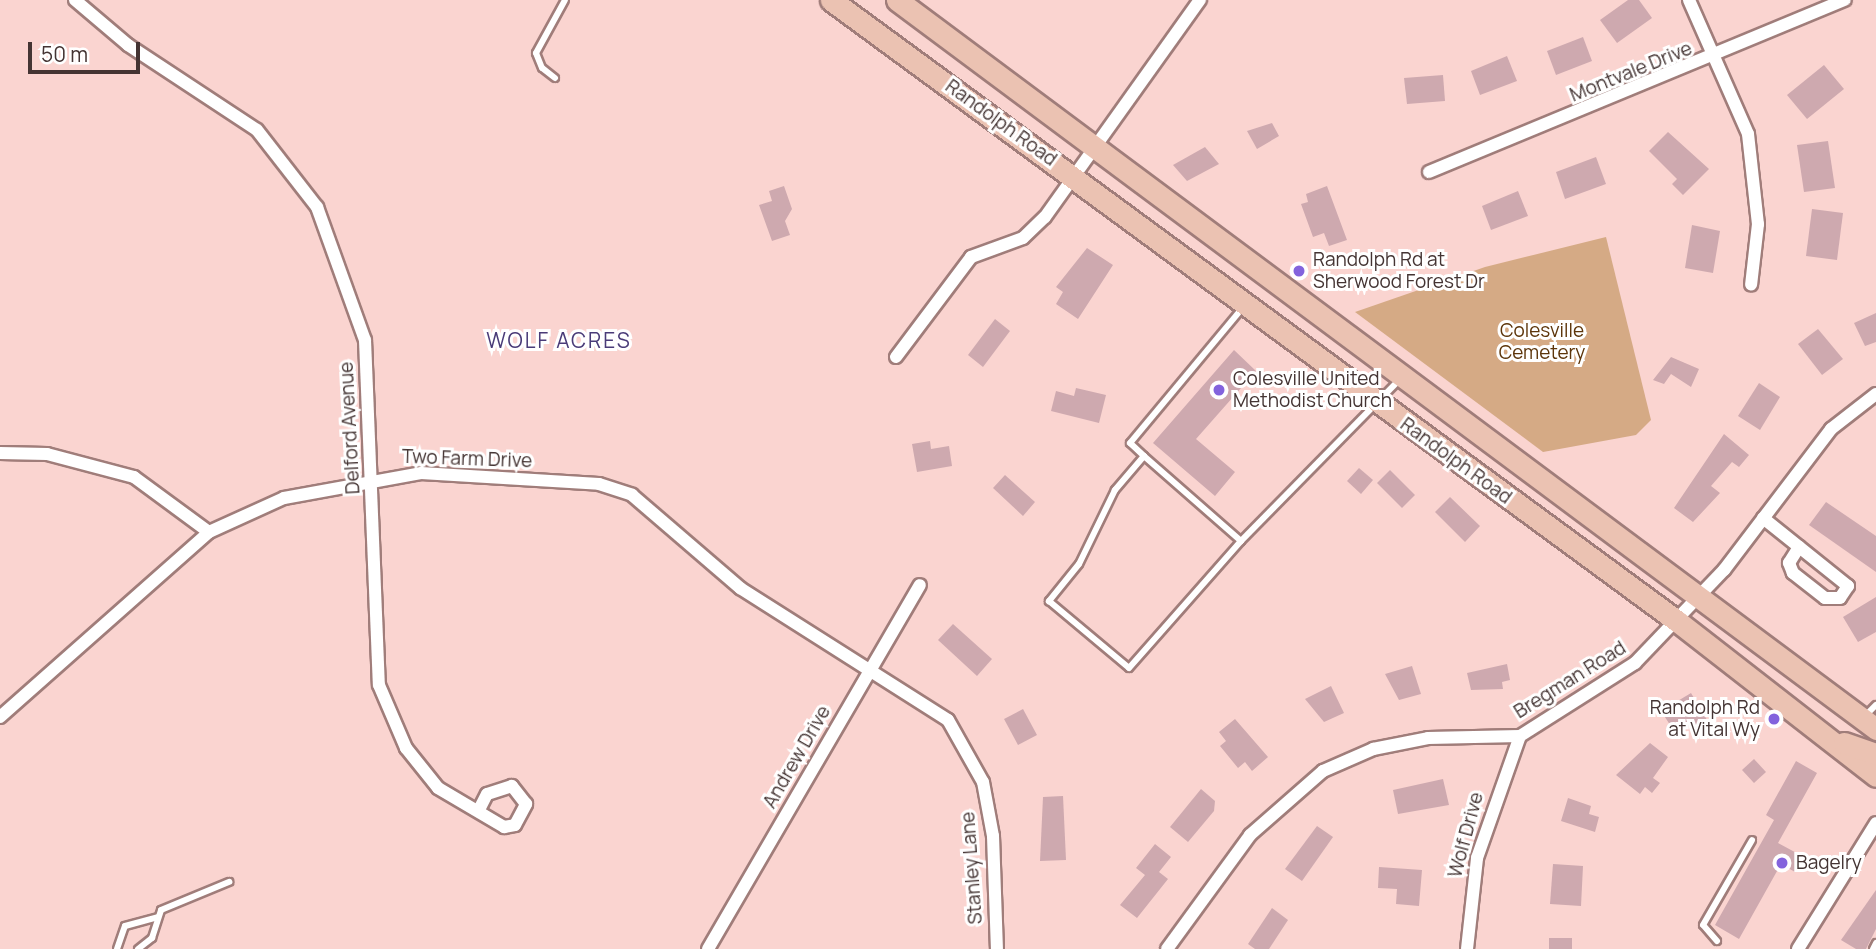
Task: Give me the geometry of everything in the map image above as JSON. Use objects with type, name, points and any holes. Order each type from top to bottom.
[{"type":"main road","name":"Randolph Road","points":[[831,0],[1076,178],[1380,406],[1677,621],[1838,743],[1876,776]]},
{"type":"main road","name":"Randolph Road","points":[[897,0],[1699,595],[1872,718]]},
{"type":"main road","points":[[1838,743],[1856,743],[1876,754]]},
{"type":"street","name":"Delford Avenue","points":[[75,0],[128,45],[257,130],[317,206],[365,340],[373,477],[374,642],[387,710],[438,788],[480,808]]},
{"type":"street","points":[[896,357],[971,257],[1023,238],[1076,178],[1200,0]]},
{"type":"street","points":[[1689,0],[1717,58],[1748,134],[1756,172],[1751,285]]},
{"type":"street","name":"Montvale Drive","points":[[1429,172],[1717,58],[1845,0]]},
{"type":"street","name":"Bregman Road","points":[[1167,949],[1250,835],[1323,771],[1373,749],[1428,738],[1520,736],[1635,663],[1699,595],[1763,518],[1831,429],[1876,394]]},
{"type":"street","points":[[0,453],[47,454],[134,477],[209,532]]},
{"type":"street","name":"Two Farm Drive","points":[[0,717],[209,532],[284,498],[373,477],[421,473],[599,484],[632,495],[740,589],[871,666]]},
{"type":"street","points":[[1763,518],[1848,586],[1840,598],[1825,598],[1793,573],[1789,564],[1799,547]]},
{"type":"street","name":"Andrew Drive","points":[[708,949],[920,585]]},
{"type":"street","name":"Stanley Lane","points":[[871,666],[948,720],[983,782],[993,836],[997,949]]},
{"type":"street","name":"Wolf Drive","points":[[1467,949],[1477,858],[1520,736]]},
{"type":"street","points":[[1798,949],[1876,823]]},
{"type":"lane","points":[[555,78],[541,68],[536,53],[565,0]]},
{"type":"lane","points":[[1241,541],[1130,443],[1245,304]]},
{"type":"lane","points":[[1144,456],[1115,490],[1079,564],[1049,601],[1129,668],[1241,541],[1380,406],[1403,374]]},
{"type":"lane","points":[[1717,941],[1703,925],[1752,840]]},
{"type":"lane","points":[[117,949],[125,926],[158,917],[180,899],[229,882]]},
{"type":"lane","points":[[138,949],[152,938],[158,917]]},
{"type":"lane","points":[[1873,949],[1876,943]]},
{"type":"green space","name":"Colesville Cemetery","points":[[1606,237],[1651,420],[1636,435],[1543,452],[1355,312],[1485,267]]},
{"type":"building","points":[[1628,0],[1639,0],[1652,18],[1617,43],[1600,20]]},
{"type":"building","points":[[1583,37],[1592,61],[1556,75],[1547,51]]},
{"type":"building","points":[[1507,56],[1517,81],[1480,95],[1471,71]]},
{"type":"building","points":[[1824,65],[1844,89],[1807,119],[1787,95]]},
{"type":"building","points":[[1443,75],[1445,101],[1407,104],[1404,78]]},
{"type":"building","points":[[1272,123],[1279,136],[1257,149],[1247,131]]},
{"type":"building","points":[[1668,132],[1709,169],[1683,195],[1672,184],[1677,179],[1649,151]]},
{"type":"building","points":[[1828,141],[1835,188],[1804,192],[1797,145]]},
{"type":"building","points":[[1205,147],[1219,164],[1187,181],[1173,165]]},
{"type":"building","points":[[1596,157],[1606,184],[1565,199],[1556,172]]},
{"type":"building","points":[[784,186],[792,209],[785,221],[790,235],[772,241],[759,205],[772,201],[769,191]]},
{"type":"building","points":[[1327,186],[1347,240],[1329,246],[1324,233],[1313,237],[1301,204],[1308,202],[1306,194]]},
{"type":"building","points":[[1518,191],[1528,216],[1491,230],[1482,206]]},
{"type":"building","points":[[1812,209],[1843,213],[1837,260],[1806,256]]},
{"type":"building","points":[[1692,225],[1720,231],[1713,273],[1685,268]]},
{"type":"building","points":[[1087,248],[1113,265],[1078,319],[1056,304],[1063,292],[1056,287]]},
{"type":"building","points":[[1876,313],[1876,342],[1865,346],[1854,323]]},
{"type":"building","points":[[995,319],[1010,331],[983,367],[968,355]]},
{"type":"building","points":[[1818,329],[1843,359],[1822,375],[1798,344]]},
{"type":"building","points":[[1234,350],[1256,371],[1196,439],[1235,472],[1215,496],[1153,443]]},
{"type":"building","points":[[1671,357],[1699,369],[1691,387],[1671,374],[1664,384],[1653,380]]},
{"type":"building","points":[[1759,383],[1780,397],[1760,430],[1738,416]]},
{"type":"building","points":[[1076,388],[1106,395],[1099,423],[1051,411],[1056,391],[1074,396]]},
{"type":"building","points":[[1724,434],[1749,455],[1739,467],[1732,462],[1711,486],[1720,493],[1693,522],[1674,508]]},
{"type":"building","points":[[930,441],[931,449],[949,446],[952,466],[917,472],[912,444]]},
{"type":"building","points":[[1359,468],[1373,480],[1361,494],[1347,481]]},
{"type":"building","points":[[1390,470],[1415,495],[1402,508],[1377,483]]},
{"type":"building","points":[[1005,475],[1035,502],[1023,516],[993,488]]},
{"type":"building","points":[[1450,497],[1480,526],[1465,542],[1435,512]]},
{"type":"building","points":[[1826,502],[1876,536],[1876,572],[1809,525]]},
{"type":"building","points":[[1876,597],[1876,632],[1858,642],[1843,617]]},
{"type":"building","points":[[953,624],[992,659],[977,676],[938,640]]},
{"type":"building","points":[[1507,664],[1510,680],[1502,682],[1503,689],[1471,690],[1467,673]]},
{"type":"building","points":[[1412,666],[1421,694],[1399,700],[1385,674]]},
{"type":"building","points":[[1331,686],[1344,713],[1324,722],[1305,699]]},
{"type":"building","points":[[1691,693],[1710,725],[1695,735],[1689,726],[1676,734],[1661,711]]},
{"type":"building","points":[[1023,709],[1037,735],[1018,745],[1004,719]]},
{"type":"building","points":[[1235,719],[1268,757],[1252,771],[1245,762],[1238,768],[1220,746],[1226,741],[1219,732]]},
{"type":"building","points":[[1650,743],[1668,757],[1653,778],[1660,783],[1652,793],[1645,787],[1640,794],[1616,775]]},
{"type":"building","points":[[1754,759],[1766,772],[1754,783],[1742,770]]},
{"type":"building","points":[[1796,761],[1817,773],[1778,843],[1804,857],[1795,872],[1781,864],[1739,939],[1715,925],[1774,820],[1766,815]]},
{"type":"building","points":[[1443,779],[1449,805],[1398,814],[1393,790]]},
{"type":"building","points":[[1201,789],[1215,801],[1214,811],[1188,842],[1170,827]]},
{"type":"building","points":[[1063,796],[1066,860],[1040,861],[1043,797]]},
{"type":"building","points":[[1568,798],[1591,806],[1589,814],[1599,817],[1595,832],[1561,821]]},
{"type":"building","points":[[1317,826],[1333,837],[1302,881],[1285,869]]},
{"type":"building","points":[[1155,844],[1171,857],[1159,872],[1168,879],[1137,918],[1120,905],[1145,875],[1136,868]]},
{"type":"building","points":[[1553,864],[1583,866],[1581,906],[1550,904]]},
{"type":"building","points":[[1379,867],[1422,870],[1419,906],[1396,904],[1397,889],[1378,888]]},
{"type":"building","points":[[1876,890],[1876,929],[1866,949],[1856,949],[1841,940]]},
{"type":"building","points":[[1272,908],[1288,920],[1269,949],[1255,949],[1248,944]]},
{"type":"building","points":[[1549,938],[1572,938],[1572,949],[1549,949]]},
{"type":"place","name":"Randolph Rd at Sherwood Forest Dr","points":[[1299,271]]},
{"type":"place","name":"Colesville United Methodist Church","points":[[1219,390]]},
{"type":"place","name":"Randolph Rd at Vital Wy","points":[[1774,719]]},
{"type":"place","name":"Bagelry","points":[[1782,863]]},
{"type":"district","name":"WOLF ACRES","points":[[559,340]]}]
